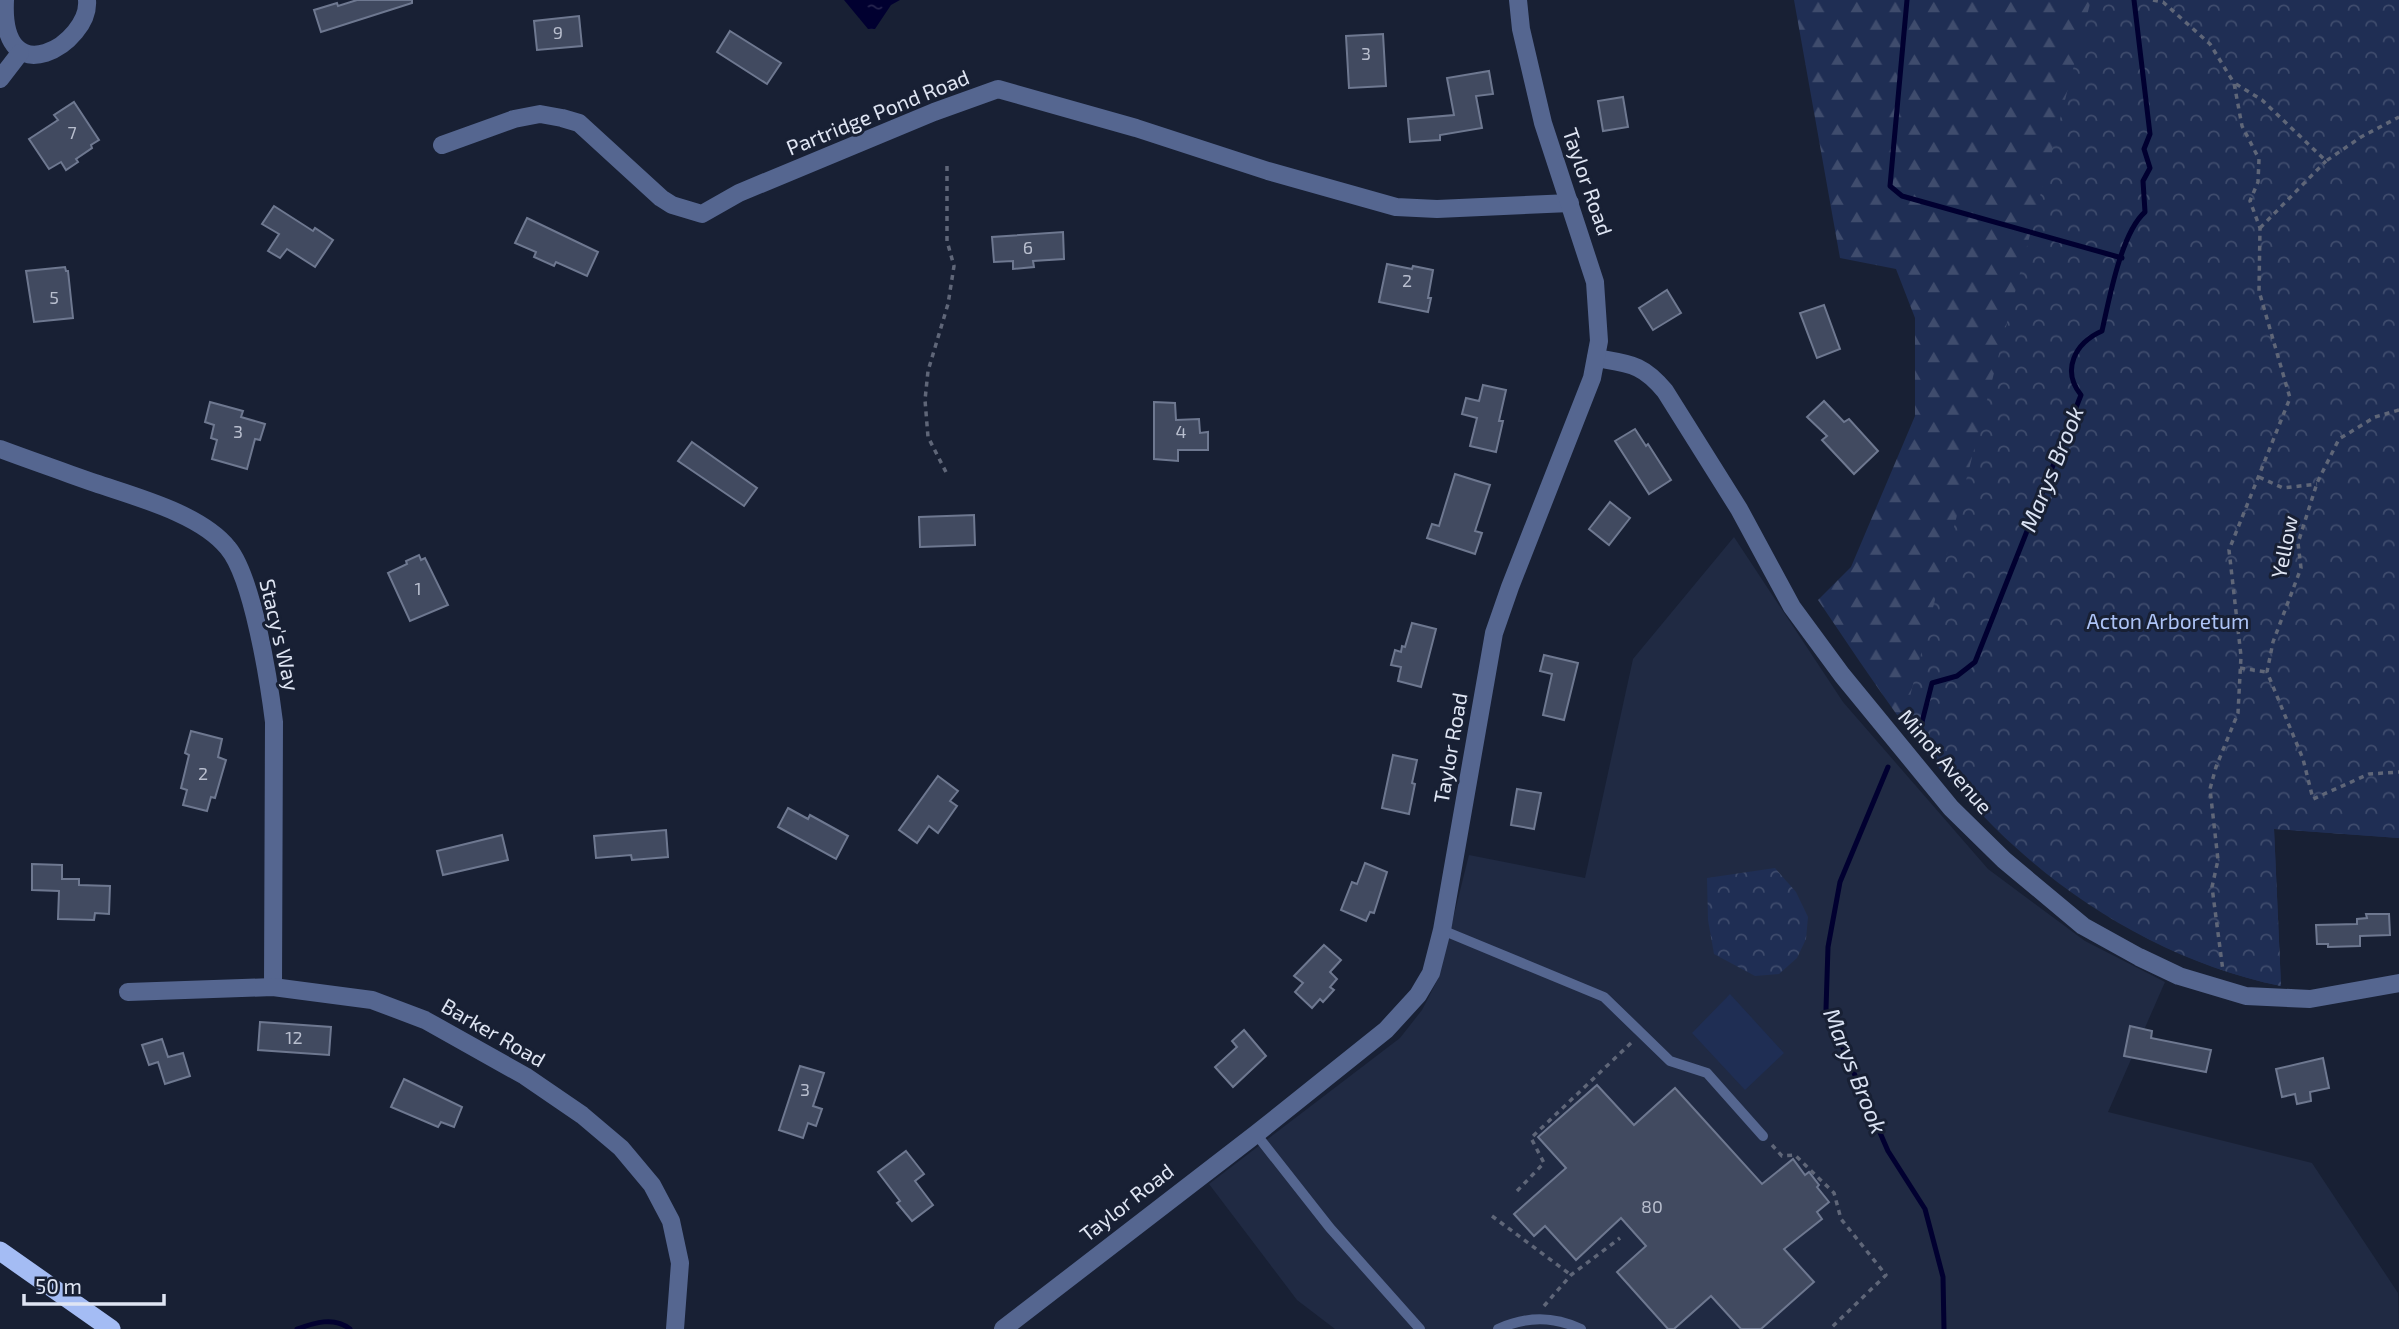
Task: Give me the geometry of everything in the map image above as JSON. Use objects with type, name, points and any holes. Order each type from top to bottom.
[{"type":"highway","points":[[0,1251],[111,1329]]},
{"type":"street","points":[[5,0],[6,29],[10,43],[20,53],[33,55],[47,52],[66,41],[81,24],[87,0]]},
{"type":"street","name":"Taylor Road","points":[[1003,1329],[1386,1030],[1404,1013],[1431,973],[1442,930],[1494,633],[1592,378],[1599,341],[1595,282],[1543,123],[1521,29],[1518,0]]},
{"type":"street","points":[[0,79],[20,53]]},
{"type":"street","name":"Partridge Pond Road","points":[[442,145],[514,119],[540,114],[562,118],[579,123],[661,198],[672,205],[702,214],[739,193],[839,154],[934,112],[998,89],[1396,207],[1437,209],[1570,202]]},
{"type":"street","name":"Minot Avenue","points":[[1596,358],[1632,364],[1651,374],[1665,391],[1739,509],[1792,607],[1842,675],[1951,808],[2004,860],[2083,926],[2179,976],[2246,996],[2310,999],[2399,983]]},
{"type":"street","name":"Stacy's Way","points":[[0,449],[146,501],[198,523],[228,548],[236,561],[262,650],[274,722],[273,987]]},
{"type":"street","name":"Barker Road","points":[[128,992],[273,987],[372,1000],[425,1020],[525,1076],[582,1115],[621,1148],[652,1185],[671,1221],[680,1263],[675,1329]]},
{"type":"lane","points":[[1442,930],[1604,997],[1670,1061],[1707,1073],[1763,1136]]},
{"type":"lane","points":[[1256,1134],[1330,1227],[1420,1329]]},
{"type":"lane","points":[[1498,1329],[1534,1318],[1558,1320],[1581,1329]]},
{"type":"path","points":[[2153,0],[2164,2],[2210,44],[2235,83],[2242,126],[2259,159],[2258,182],[2250,201],[2260,228],[2259,291],[2290,398],[2229,550],[2240,668],[2238,713],[2210,789],[2218,860],[2212,887],[2226,990]]},
{"type":"path","points":[[2235,83],[2262,100],[2326,161]]},
{"type":"path","points":[[2260,228],[2326,161],[2361,137],[2399,117]]},
{"type":"path","points":[[947,166],[947,241],[954,266],[948,304],[928,371],[925,400],[928,437],[948,476]]},
{"type":"path","name":"Yellow","points":[[2267,672],[2273,642],[2301,568],[2298,543],[2317,484],[2339,439],[2375,417],[2399,410]]},
{"type":"path","points":[[2259,477],[2283,488],[2317,484]]},
{"type":"path","points":[[2240,668],[2267,672],[2303,759],[2313,799],[2369,774],[2399,772]]},
{"type":"path","points":[[1517,1191],[1544,1163],[1531,1138],[1641,1033]]},
{"type":"path","points":[[1763,1136],[1782,1156],[1795,1155],[1834,1193],[1841,1219],[1886,1275],[1830,1329]]},
{"type":"path","points":[[1492,1216],[1571,1275]]},
{"type":"path","points":[[1534,1318],[1571,1275],[1620,1238]]},
{"type":"shaded area","points":[[1734,537],[1843,702],[1988,869],[2085,941],[2165,982],[2108,1112],[2312,1163],[2398,1293],[2399,1329],[1335,1329],[1297,1300],[1209,1184],[1400,1038],[1422,1010],[1438,979],[1469,855],[1585,878],[1633,659]]},
{"type":"green space","name":"Acton Arboretum","points":[[1794,0],[2399,0],[2399,838],[2274,829],[2281,986],[2224,971],[2169,949],[2117,921],[2068,889],[2022,852],[1939,768],[1902,722],[1818,600],[1851,567],[1915,416],[1915,318],[1896,269],[1840,258]]},
{"type":"green space","name":"Acton Arboretum","points":[[2091,0],[2399,0],[2399,838],[2274,829],[2281,986],[2202,963],[2164,947],[2091,906],[2025,856],[1995,828],[1903,723]]},
{"type":"green space","points":[[1775,868],[1796,892],[1808,917],[1806,939],[1797,958],[1779,974],[1755,976],[1714,954],[1708,920],[1707,878]]},
{"type":"green space","points":[[1730,994],[1784,1053],[1745,1090],[1692,1033]]},
{"type":"water","points":[[844,0],[900,0],[891,5],[875,29],[868,29]]},
{"type":"building","points":[[357,0],[412,0],[412,3],[321,32],[314,10]]},
{"type":"building","points":[[579,16],[582,46],[537,50],[534,21]]},
{"type":"building","points":[[730,31],[781,63],[767,84],[717,52]]},
{"type":"building","points":[[1383,34],[1386,86],[1349,88],[1346,36]]},
{"type":"building","points":[[1489,71],[1493,94],[1476,96],[1482,128],[1440,135],[1440,140],[1410,142],[1408,119],[1454,115],[1447,78]]},
{"type":"building","points":[[1623,97],[1628,127],[1603,131],[1598,101]]},
{"type":"building","points":[[74,102],[99,140],[76,159],[78,162],[66,170],[61,162],[49,169],[29,139],[58,120],[54,115]]},
{"type":"building","points":[[274,206],[313,231],[315,228],[333,240],[315,267],[287,249],[280,258],[268,251],[279,234],[262,224]]},
{"type":"building","points":[[527,218],[598,252],[587,276],[556,262],[554,266],[534,257],[536,252],[515,243]]},
{"type":"building","points":[[1063,232],[1064,259],[1033,261],[1034,267],[1013,269],[1013,261],[994,262],[992,237]]},
{"type":"building","points":[[1387,264],[1433,270],[1428,312],[1379,302]]},
{"type":"building","points":[[65,267],[68,271],[73,318],[34,322],[26,271]]},
{"type":"building","points":[[1667,290],[1681,313],[1653,330],[1639,308]]},
{"type":"building","points":[[1824,305],[1840,349],[1817,358],[1800,313]]},
{"type":"building","points":[[1483,385],[1506,390],[1496,452],[1470,446],[1477,418],[1462,414],[1466,398],[1479,401]]},
{"type":"building","points":[[1824,401],[1844,422],[1849,419],[1878,451],[1854,474],[1822,440],[1827,436],[1807,417]]},
{"type":"building","points":[[210,402],[243,411],[241,417],[265,424],[260,440],[255,439],[247,469],[212,459],[217,440],[211,438],[214,425],[205,422]]},
{"type":"building","points":[[1154,402],[1175,403],[1176,420],[1199,419],[1200,433],[1208,432],[1208,450],[1178,450],[1178,461],[1154,459]]},
{"type":"building","points":[[1635,429],[1671,480],[1649,494],[1615,441]]},
{"type":"building","points":[[692,442],[757,488],[744,506],[678,461]]},
{"type":"building","points":[[1455,474],[1490,485],[1475,531],[1482,533],[1475,554],[1427,538],[1432,524],[1439,526]]},
{"type":"building","points":[[1610,502],[1630,518],[1609,545],[1589,529]]},
{"type":"building","points":[[974,515],[975,545],[920,547],[919,517]]},
{"type":"building","points":[[419,555],[421,560],[425,558],[448,605],[410,621],[388,573]]},
{"type":"building","points":[[1412,623],[1436,629],[1421,687],[1398,681],[1401,667],[1391,665],[1395,650],[1401,652],[1402,646],[1405,647]]},
{"type":"building","points":[[1544,655],[1578,663],[1564,720],[1543,715],[1552,674],[1540,671]]},
{"type":"building","points":[[191,731],[222,739],[218,757],[226,760],[215,798],[211,797],[207,811],[183,805],[187,790],[181,788],[189,755],[185,753]]},
{"type":"building","points":[[1393,755],[1417,760],[1409,814],[1382,808]]},
{"type":"building","points":[[938,776],[958,791],[950,801],[957,806],[938,833],[929,826],[917,843],[899,830]]},
{"type":"building","points":[[1517,789],[1541,793],[1534,829],[1511,825]]},
{"type":"building","points":[[788,808],[808,819],[810,815],[848,836],[836,859],[778,827]]},
{"type":"building","points":[[666,830],[668,857],[632,860],[631,855],[596,858],[594,836]]},
{"type":"building","points":[[502,835],[508,860],[443,875],[437,851]]},
{"type":"building","points":[[1365,863],[1387,872],[1374,913],[1370,912],[1366,921],[1341,910],[1352,882],[1357,884]]},
{"type":"building","points":[[32,864],[62,865],[62,879],[79,879],[79,885],[110,886],[109,914],[95,913],[94,920],[58,919],[59,891],[32,890]]},
{"type":"building","points":[[2366,914],[2389,914],[2390,935],[2360,936],[2360,946],[2328,947],[2328,944],[2317,944],[2316,925],[2357,924],[2357,919],[2367,918]]},
{"type":"building","points":[[1324,945],[1341,960],[1330,972],[1337,979],[1330,987],[1334,990],[1323,1002],[1320,999],[1312,1008],[1295,992],[1303,983],[1294,976]]},
{"type":"building","points":[[260,1022],[331,1027],[329,1055],[258,1050]]},
{"type":"building","points":[[2130,1026],[2152,1031],[2151,1038],[2211,1050],[2206,1072],[2124,1056]]},
{"type":"building","points":[[1244,1030],[1266,1056],[1233,1087],[1215,1067],[1237,1047],[1232,1041]]},
{"type":"building","points":[[162,1039],[168,1057],[183,1053],[190,1076],[165,1084],[158,1062],[149,1065],[142,1045]]},
{"type":"building","points":[[2323,1058],[2329,1088],[2310,1092],[2311,1101],[2297,1104],[2295,1094],[2282,1097],[2276,1069]]},
{"type":"building","points":[[800,1066],[824,1073],[813,1106],[822,1109],[816,1126],[808,1123],[803,1138],[779,1130]]},
{"type":"building","points":[[404,1079],[462,1107],[454,1127],[441,1122],[438,1127],[391,1107]]},
{"type":"building","points":[[1597,1085],[1634,1125],[1675,1088],[1762,1184],[1793,1159],[1805,1175],[1809,1172],[1819,1185],[1817,1187],[1829,1202],[1817,1212],[1822,1219],[1784,1249],[1814,1282],[1761,1329],[1741,1329],[1711,1296],[1674,1329],[1668,1329],[1617,1272],[1646,1246],[1621,1218],[1576,1260],[1545,1226],[1534,1236],[1514,1214],[1566,1168],[1538,1137]]},
{"type":"building","points":[[906,1151],[924,1174],[915,1181],[933,1205],[912,1221],[878,1172]]},
{"type":"waterway","points":[[1907,0],[1890,186],[1902,196],[2122,258]]},
{"type":"waterway","name":"Marys Brook","points":[[1922,722],[1932,683],[1957,676],[1975,662],[2081,395],[2072,376],[2074,358],[2085,343],[2102,331],[2123,251],[2129,235],[2145,212],[2143,181],[2150,168],[2144,149],[2150,134],[2134,0]]},
{"type":"waterway","name":"Marys Brook","points":[[1888,767],[1840,882],[1828,947],[1826,1009],[1888,1151],[1925,1209],[1943,1277],[1944,1329]]},
{"type":"waterway","points":[[297,1329],[331,1322],[350,1329]]}]
